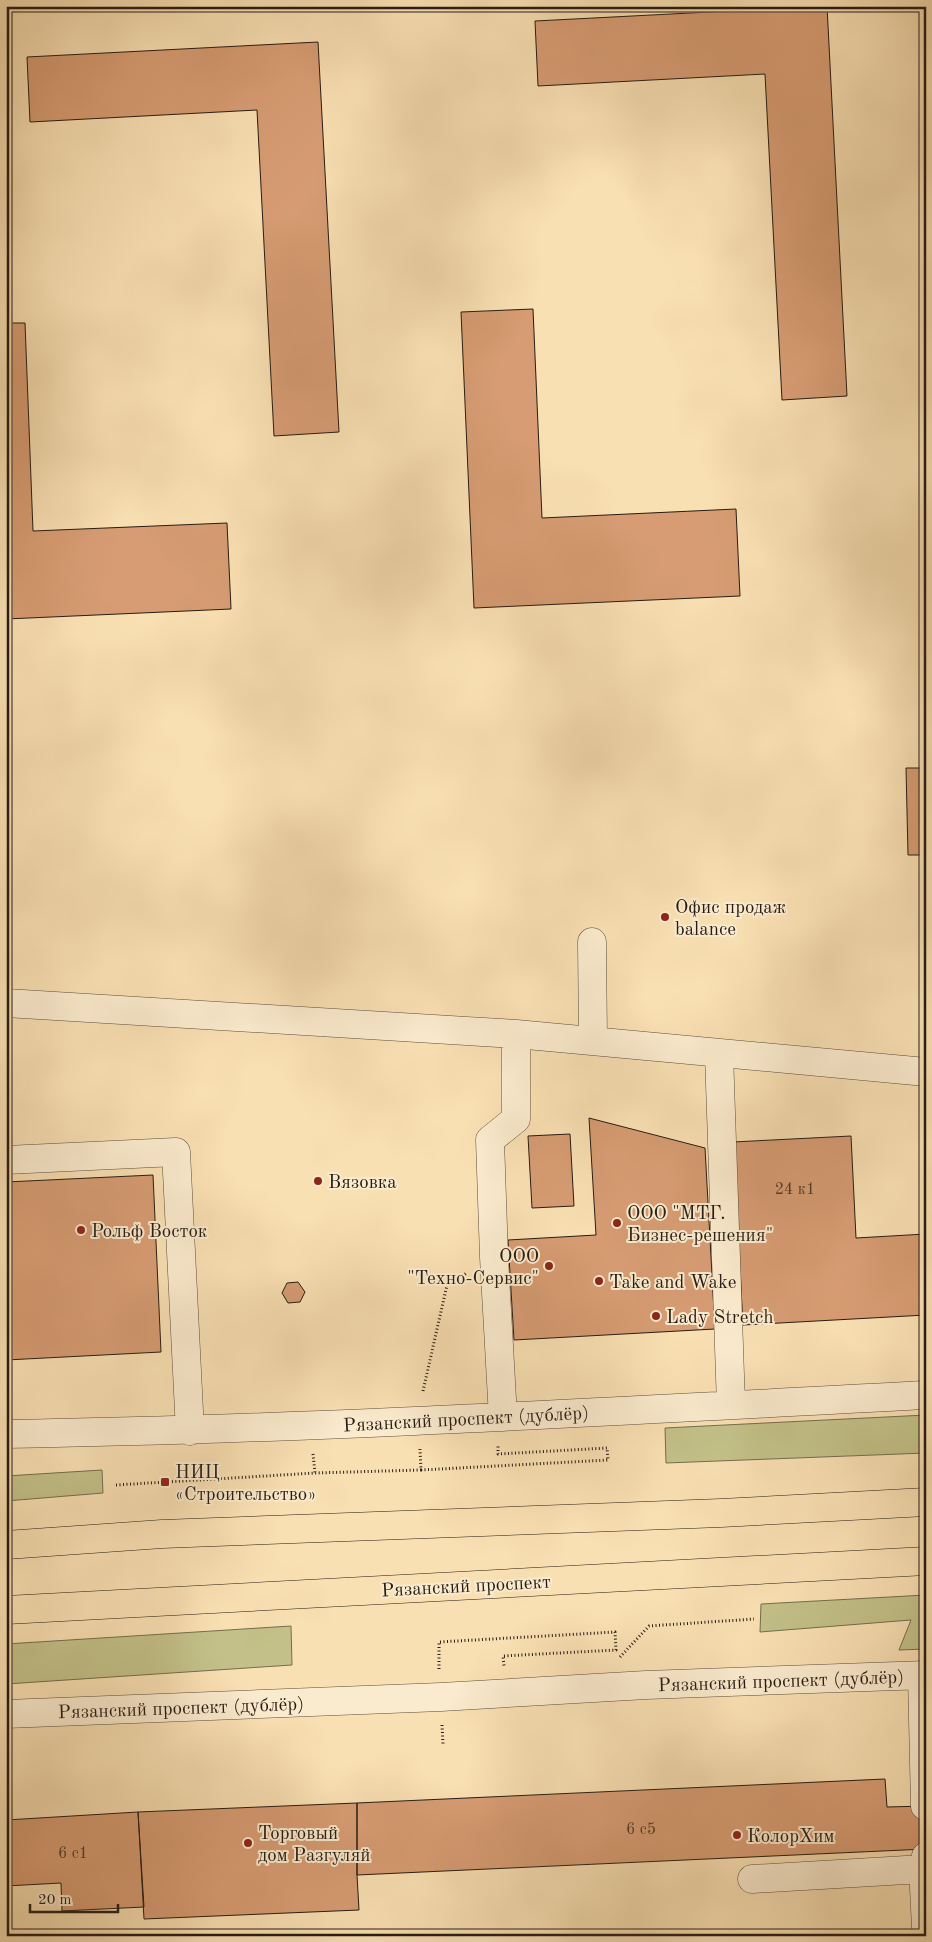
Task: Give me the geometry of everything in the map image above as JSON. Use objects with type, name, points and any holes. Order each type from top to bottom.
[{"type":"main road","points":[[6,1545],[162,1534],[721,1513],[926,1502]]},
{"type":"main road","name":"Рязанский проспект","points":[[6,1610],[926,1561]]},
{"type":"street","points":[[592,942],[593,1040]]},
{"type":"street","points":[[6,1003],[516,1034],[926,1072]]},
{"type":"street","points":[[500,1429],[490,1140],[516,1119],[516,1034]]},
{"type":"street","points":[[718,1054],[731,1405]]},
{"type":"street","points":[[6,1160],[176,1152],[190,1431]]},
{"type":"street","name":"Рязанский проспект (дублёр)","points":[[6,1434],[500,1429],[731,1405],[926,1395]]},
{"type":"street","points":[[924,1675],[925,1806]]},
{"type":"street","name":"Рязанский проспект (дублёр)","points":[[6,1714],[441,1697],[646,1685],[924,1675]]},
{"type":"street","points":[[752,1878],[924,1863],[926,1926]]},
{"type":"path","points":[[423,1391],[447,1285],[494,1257]]},
{"type":"path","points":[[116,1485],[315,1473],[421,1470],[608,1460],[607,1448],[498,1454],[500,1429]]},
{"type":"path","points":[[420,1445],[421,1470]]},
{"type":"path","points":[[614,1663],[650,1626],[754,1619]]},
{"type":"path","points":[[439,1642],[615,1632],[616,1650],[503,1656]]},
{"type":"path","points":[[495,1669],[504,1669]]},
{"type":"shaded area","points":[[926,1415],[926,1453],[666,1463],[665,1428]]},
{"type":"shaded area","points":[[102,1470],[103,1493],[6,1501],[6,1476]]},
{"type":"shaded area","points":[[926,1595],[926,1649],[899,1650],[911,1620],[760,1632],[761,1604]]},
{"type":"shaded area","points":[[291,1626],[292,1665],[6,1684],[6,1644]]},
{"type":"building","points":[[827,6],[847,396],[782,400],[765,74],[538,86],[535,21]]},
{"type":"building","points":[[318,42],[339,432],[274,436],[257,110],[30,122],[27,57]]},
{"type":"building","points":[[533,309],[542,518],[736,509],[740,596],[474,608],[461,312]]},
{"type":"building","points":[[6,323],[25,323],[33,531],[227,523],[231,609],[6,619]]},
{"type":"building","points":[[906,768],[926,768],[926,855],[908,855]]},
{"type":"building","points":[[589,1118],[705,1148],[715,1329],[514,1340],[508,1240],[596,1235]]},
{"type":"building","points":[[570,1134],[574,1206],[532,1208],[528,1136]]},
{"type":"building","points":[[851,1136],[856,1238],[926,1234],[926,1315],[743,1325],[733,1142]]},
{"type":"building","name":"Рольф Восток","points":[[153,1175],[161,1352],[6,1360],[6,1182]]},
{"type":"building","points":[[298,1282],[305,1292],[300,1302],[288,1303],[282,1293],[287,1283]]},
{"type":"building","points":[[885,1779],[887,1807],[926,1806],[926,1849],[357,1875],[357,1803]]},
{"type":"building","name":"Торговый дом Разгуляй","points":[[357,1803],[359,1910],[144,1919],[138,1812]]},
{"type":"building","points":[[138,1812],[144,1907],[62,1911],[61,1883],[6,1886],[6,1820]]},
{"type":"place","name":"Офис продаж balance","points":[[665,917]]},
{"type":"place","name":"Вязовка","points":[[318,1181]]},
{"type":"place","name":"ООО \"МТГ. Бизнес-решения\"","points":[[617,1223]]},
{"type":"place","name":"Рольф Восток","points":[[81,1230]]},
{"type":"place","name":"ООО \"Техно-Сервис\"","points":[[549,1266]]},
{"type":"place","name":"Take and Wake","points":[[599,1281]]},
{"type":"place","name":"Lady Stretch","points":[[656,1316]]},
{"type":"place","name":"НИЦ «Строительство»","points":[[165,1482]]},
{"type":"place","name":"КолорХим","points":[[737,1835]]},
{"type":"place","name":"Торговый дом Разгуляй","points":[[248,1843]]}]
